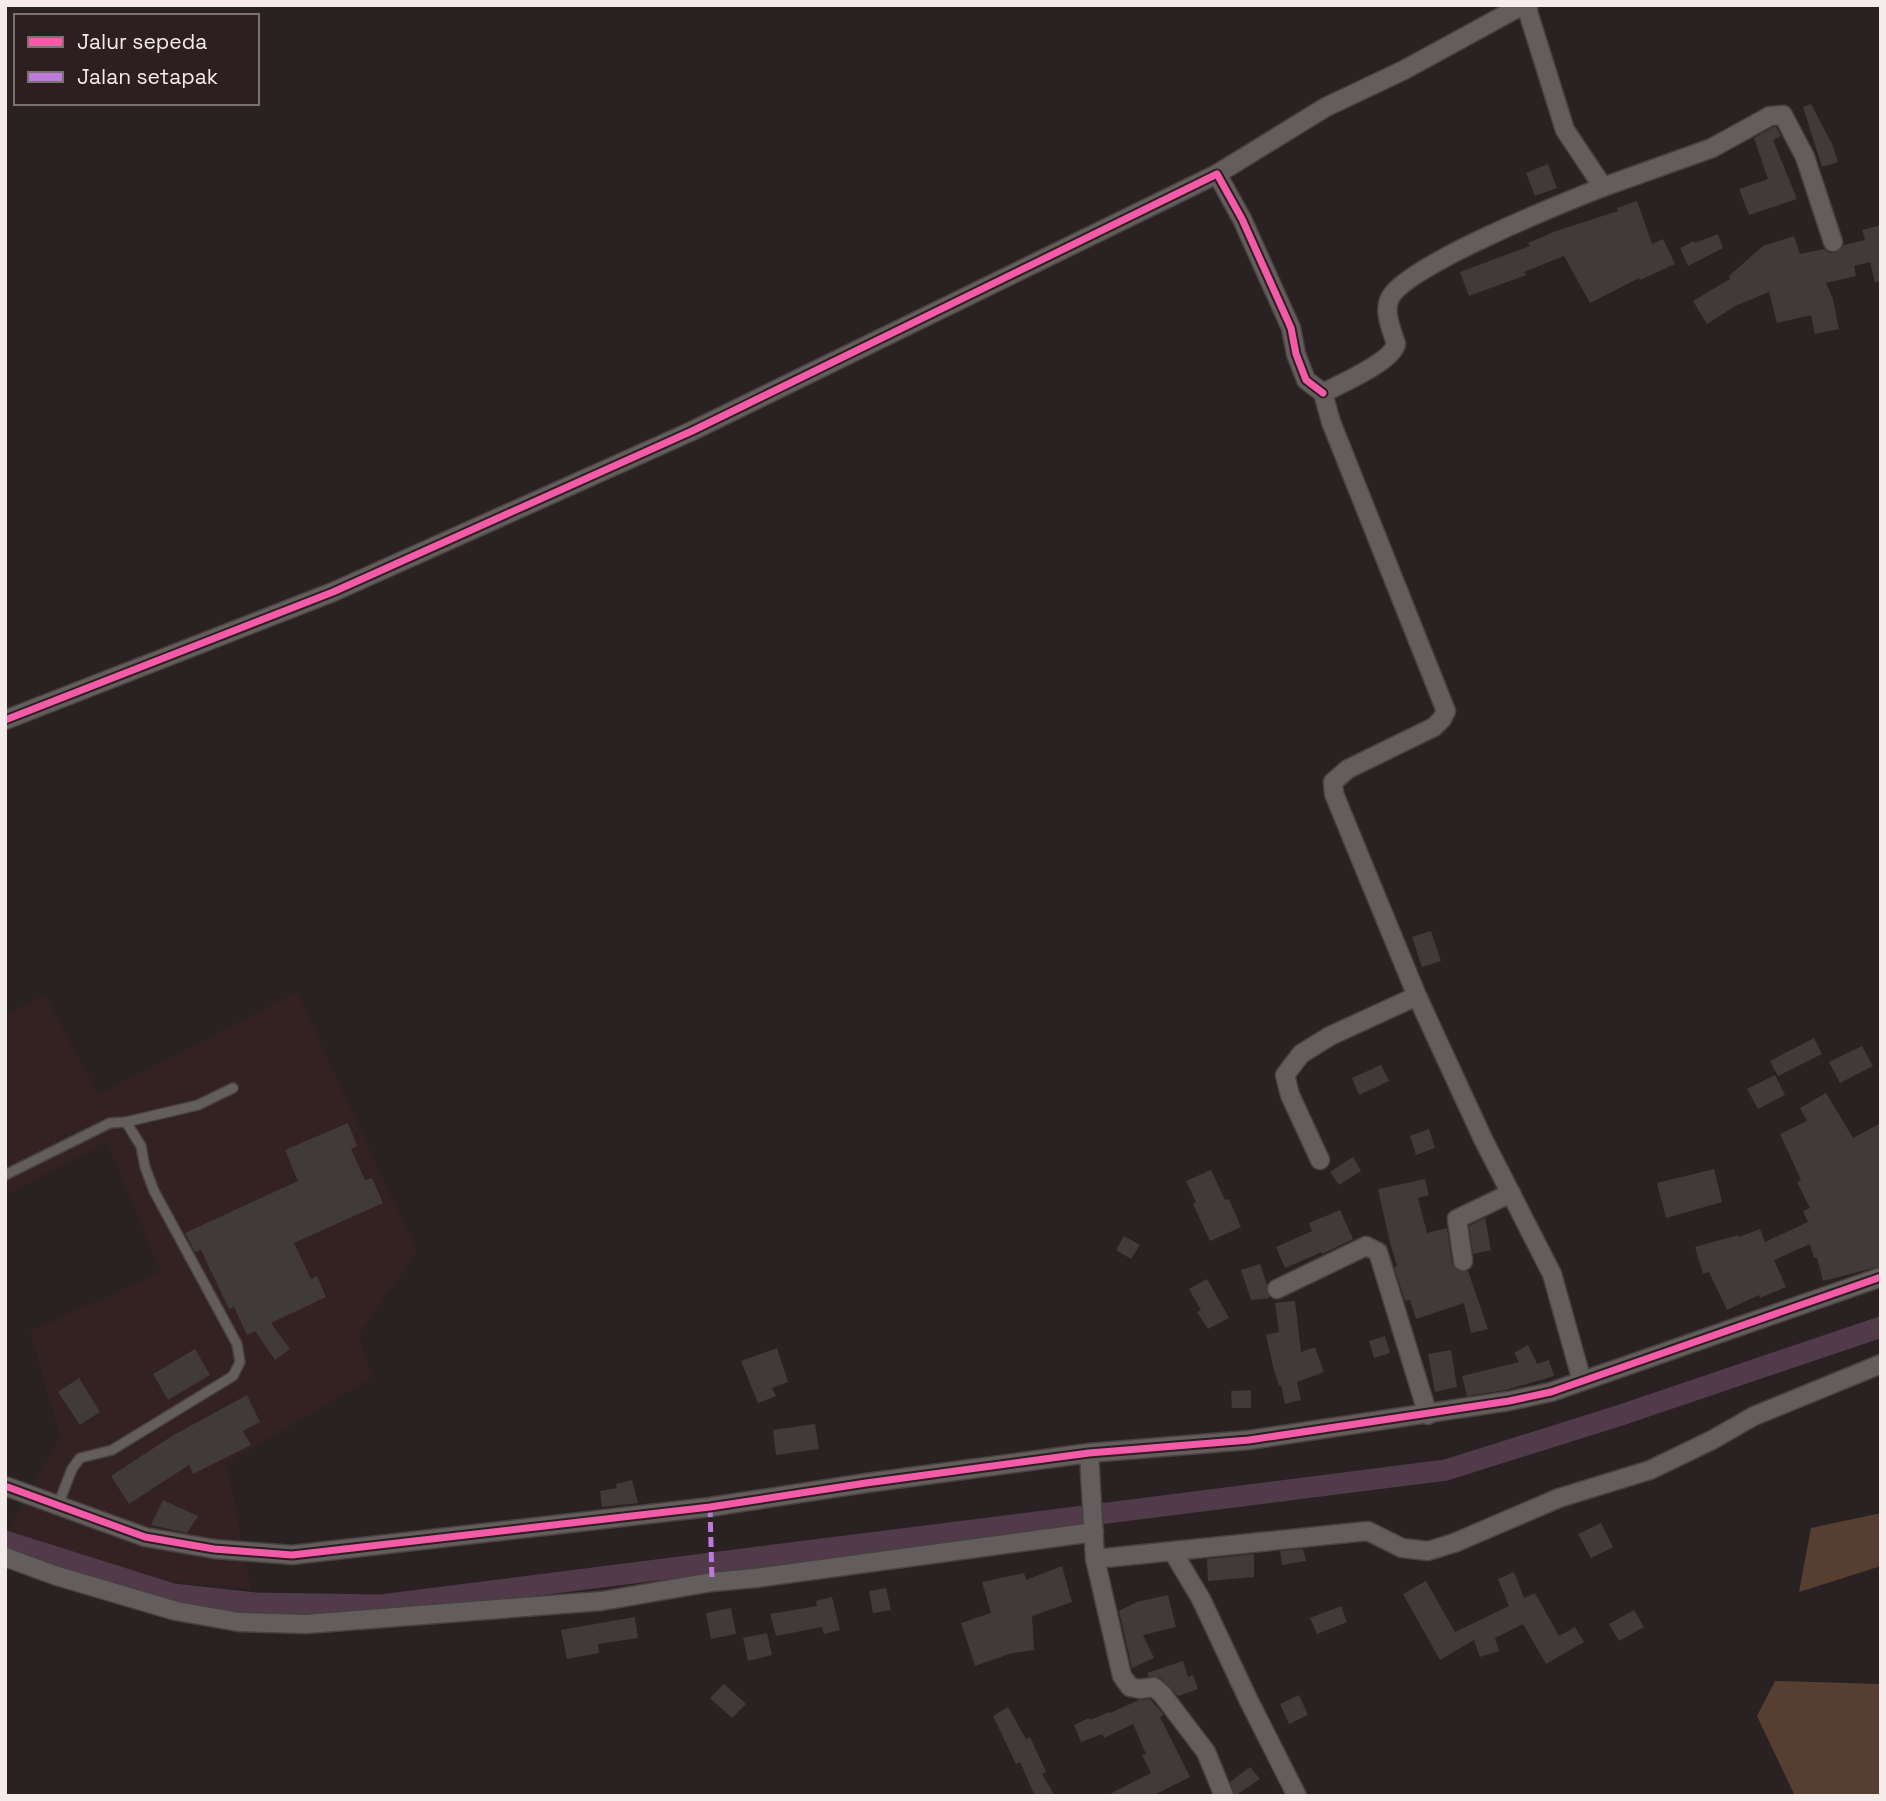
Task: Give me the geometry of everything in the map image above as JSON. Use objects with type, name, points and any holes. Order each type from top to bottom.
[{"type":"street","points":[[5,720],[333,592],[692,431],[1217,174],[1326,107],[1404,71],[1523,5]]},
{"type":"street","points":[[1528,5],[1565,130],[1603,187]]},
{"type":"street","points":[[1323,393],[1395,351],[1388,305],[1396,289],[1461,250],[1527,218],[1712,148],[1770,116],[1783,115],[1805,157],[1833,242]]},
{"type":"street","points":[[1217,174],[1242,219],[1291,328],[1296,354],[1306,380],[1323,393],[1331,422],[1446,711],[1434,727],[1348,769],[1333,782],[1334,794],[1417,996],[1483,1139],[1552,1274],[1582,1381]]},
{"type":"street","points":[[1320,1160],[1290,1095],[1285,1075],[1301,1054],[1330,1036],[1417,996]]},
{"type":"street","points":[[1463,1261],[1457,1219],[1511,1193]]},
{"type":"street","points":[[1277,1289],[1366,1246],[1378,1252],[1428,1415]]},
{"type":"street","points":[[5,1486],[145,1536],[214,1549],[292,1556],[696,1509],[1089,1453],[1249,1440],[1428,1415],[1551,1392],[1881,1277]]},
{"type":"street","points":[[1095,1559],[1368,1531],[1402,1548],[1427,1551],[1454,1543],[1559,1498],[1650,1471],[1754,1416],[1881,1364]]},
{"type":"street","points":[[1089,1453],[1095,1559],[1122,1676],[1130,1687],[1154,1687],[1162,1694],[1206,1752],[1224,1796]]},
{"type":"street","points":[[5,1557],[57,1576],[176,1611],[239,1622],[306,1624],[601,1601],[1094,1526]]},
{"type":"street","points":[[1173,1552],[1206,1609],[1297,1796]]},
{"type":"lane","points":[[5,1175],[110,1123],[198,1105],[233,1088]]},
{"type":"lane","points":[[58,1504],[72,1469],[80,1458],[113,1450],[233,1376],[240,1362],[237,1345],[154,1191],[141,1146],[125,1122]]},
{"type":"shaded area","points":[[297,992],[417,1252],[358,1335],[373,1377],[227,1463],[251,1589],[111,1576],[5,1542],[5,1535],[60,1437],[30,1331],[161,1272],[107,1142],[5,1195],[5,1015],[45,995],[98,1094]]},
{"type":"shaded area","points":[[1881,1513],[1881,1566],[1799,1592],[1811,1528]]},
{"type":"shaded area","points":[[1775,1681],[1881,1684],[1881,1796],[1795,1796],[1757,1716]]},
{"type":"building","points":[[1811,104],[1832,144],[1838,162],[1822,167],[1803,107]]},
{"type":"building","points":[[1776,127],[1781,136],[1773,140],[1797,199],[1749,215],[1739,189],[1768,179],[1754,138]]},
{"type":"building","points":[[1548,164],[1557,188],[1535,196],[1526,173]]},
{"type":"building","points":[[1637,201],[1652,244],[1663,239],[1675,264],[1640,280],[1639,278],[1590,303],[1564,256],[1524,272],[1526,275],[1469,296],[1460,272],[1530,246],[1528,243],[1556,231],[1618,211],[1617,208]]},
{"type":"building","points":[[1881,225],[1881,281],[1875,282],[1870,262],[1854,266],[1856,276],[1826,283],[1833,299],[1839,329],[1815,334],[1811,315],[1777,323],[1769,292],[1735,306],[1707,324],[1693,301],[1730,279],[1729,276],[1763,246],[1794,236],[1800,254],[1824,249],[1836,253],[1844,245],[1865,240],[1862,230]]},
{"type":"building","points":[[1718,234],[1723,248],[1688,266],[1680,248]]},
{"type":"building","points":[[1431,931],[1441,961],[1422,967],[1412,937]]},
{"type":"building","points":[[1814,1038],[1822,1054],[1778,1076],[1770,1061]]},
{"type":"building","points":[[1862,1046],[1873,1066],[1840,1083],[1829,1062]]},
{"type":"building","points":[[1381,1065],[1389,1081],[1359,1095],[1352,1078]]},
{"type":"building","points":[[1775,1075],[1785,1095],[1758,1109],[1747,1089]]},
{"type":"building","points":[[1826,1093],[1853,1138],[1881,1123],[1881,1266],[1823,1281],[1810,1244],[1774,1260],[1786,1287],[1760,1298],[1759,1295],[1727,1310],[1709,1272],[1703,1274],[1695,1247],[1738,1235],[1739,1237],[1760,1229],[1765,1242],[1808,1222],[1803,1211],[1810,1208],[1797,1182],[1801,1180],[1780,1134],[1807,1121],[1800,1108]]},
{"type":"building","points":[[348,1123],[357,1146],[351,1149],[365,1180],[372,1178],[383,1203],[294,1243],[311,1279],[317,1276],[326,1297],[271,1323],[290,1349],[275,1360],[255,1331],[247,1335],[234,1307],[229,1309],[201,1250],[195,1252],[185,1233],[298,1181],[285,1150]]},
{"type":"building","points":[[1429,1129],[1435,1148],[1416,1155],[1410,1136]]},
{"type":"building","points":[[1353,1157],[1361,1171],[1339,1185],[1330,1172]]},
{"type":"building","points":[[1714,1169],[1722,1202],[1666,1218],[1657,1183]]},
{"type":"building","points":[[1211,1170],[1225,1200],[1229,1199],[1241,1227],[1210,1241],[1186,1181]]},
{"type":"building","points":[[1425,1179],[1429,1195],[1418,1198],[1427,1233],[1447,1228],[1452,1263],[1458,1271],[1468,1271],[1488,1329],[1471,1333],[1464,1303],[1416,1319],[1410,1300],[1405,1301],[1394,1267],[1397,1266],[1378,1189]]},
{"type":"building","points":[[1340,1210],[1353,1239],[1285,1268],[1276,1247],[1312,1231],[1309,1223]]},
{"type":"building","points":[[1485,1218],[1491,1250],[1473,1254],[1469,1226]]},
{"type":"building","points":[[1124,1236],[1140,1245],[1131,1259],[1116,1250]]},
{"type":"building","points":[[1260,1264],[1270,1298],[1251,1300],[1241,1270]]},
{"type":"building","points":[[1207,1279],[1229,1318],[1208,1329],[1197,1312],[1201,1310],[1189,1289]]},
{"type":"building","points":[[1295,1301],[1301,1352],[1315,1347],[1324,1372],[1297,1382],[1301,1400],[1285,1404],[1266,1335],[1279,1332],[1275,1303]]},
{"type":"building","points":[[1385,1336],[1390,1353],[1374,1358],[1369,1341]]},
{"type":"building","points":[[1528,1345],[1537,1364],[1549,1360],[1554,1376],[1506,1390],[1467,1396],[1462,1376],[1519,1362],[1514,1353]]},
{"type":"building","points":[[777,1348],[788,1382],[772,1388],[776,1396],[758,1403],[741,1361]]},
{"type":"building","points":[[195,1349],[210,1375],[168,1400],[153,1374]]},
{"type":"building","points":[[1451,1350],[1457,1387],[1435,1392],[1428,1354]]},
{"type":"building","points":[[79,1378],[100,1412],[80,1425],[58,1392]]},
{"type":"building","points":[[1251,1390],[1251,1408],[1232,1408],[1231,1391]]},
{"type":"building","points":[[247,1395],[260,1422],[243,1431],[251,1445],[193,1474],[189,1465],[129,1504],[111,1476],[172,1436]]},
{"type":"building","points":[[815,1424],[819,1449],[776,1455],[773,1430]]},
{"type":"building","points":[[632,1480],[638,1503],[602,1507],[600,1491],[617,1488],[616,1484]]},
{"type":"building","points":[[163,1500],[198,1516],[187,1533],[151,1525]]},
{"type":"building","points":[[1601,1523],[1613,1547],[1591,1558],[1578,1534]]},
{"type":"building","points":[[1303,1549],[1306,1561],[1282,1565],[1280,1551]]},
{"type":"building","points":[[1254,1554],[1254,1577],[1208,1581],[1207,1559]]},
{"type":"building","points":[[1062,1566],[1072,1602],[1032,1616],[1034,1650],[1012,1653],[975,1666],[961,1623],[991,1613],[982,1582],[1024,1573],[1026,1580]]},
{"type":"building","points":[[1514,1572],[1524,1598],[1535,1593],[1559,1636],[1575,1627],[1584,1642],[1546,1664],[1523,1624],[1495,1638],[1499,1651],[1480,1657],[1474,1640],[1440,1660],[1403,1594],[1426,1581],[1455,1632],[1509,1606],[1498,1579]]},
{"type":"building","points":[[886,1588],[891,1610],[873,1613],[869,1591]]},
{"type":"building","points":[[1168,1595],[1176,1627],[1143,1635],[1154,1658],[1132,1668],[1119,1611],[1137,1602]]},
{"type":"building","points":[[832,1597],[840,1630],[824,1634],[822,1627],[776,1636],[770,1614],[817,1606],[816,1601]]},
{"type":"building","points":[[1341,1606],[1347,1622],[1317,1634],[1310,1618]]},
{"type":"building","points":[[731,1608],[736,1634],[711,1639],[706,1613]]},
{"type":"building","points":[[1634,1610],[1644,1627],[1619,1641],[1609,1624]]},
{"type":"building","points":[[635,1617],[638,1638],[598,1644],[599,1653],[567,1659],[561,1630]]},
{"type":"building","points":[[767,1633],[772,1655],[748,1661],[743,1638]]},
{"type":"building","points":[[1183,1661],[1188,1677],[1193,1675],[1198,1689],[1178,1696],[1161,1678],[1148,1676],[1147,1673]]},
{"type":"building","points":[[724,1684],[746,1704],[732,1718],[710,1698]]},
{"type":"building","points":[[1299,1695],[1308,1715],[1289,1724],[1280,1704]]},
{"type":"building","points":[[1150,1699],[1164,1715],[1160,1717],[1190,1777],[1152,1796],[1106,1796],[1151,1773],[1142,1755],[1146,1754],[1133,1724],[1104,1738],[1102,1734],[1081,1742],[1074,1725],[1139,1700]]},
{"type":"building","points":[[1008,1707],[1026,1739],[1030,1737],[1046,1772],[1042,1774],[1055,1796],[1035,1796],[1020,1762],[1016,1764],[993,1716]]},
{"type":"building","points":[[1250,1767],[1260,1779],[1235,1796],[1230,1782]]},
{"type":"waterway","points":[[5,1541],[173,1594],[256,1603],[381,1605],[1446,1470],[1621,1415],[1881,1327]]},
{"type":"marked path","points":[[710,1507],[712,1582]]},
{"type":"cycle path","points":[[5,720],[333,592],[692,431],[1217,174],[1242,219],[1291,328],[1296,354],[1306,380],[1323,393]]},
{"type":"cycle path","points":[[5,1486],[145,1537],[214,1549],[292,1555],[710,1507],[1089,1453],[1249,1440],[1509,1401],[1551,1392],[1881,1277]]}]
